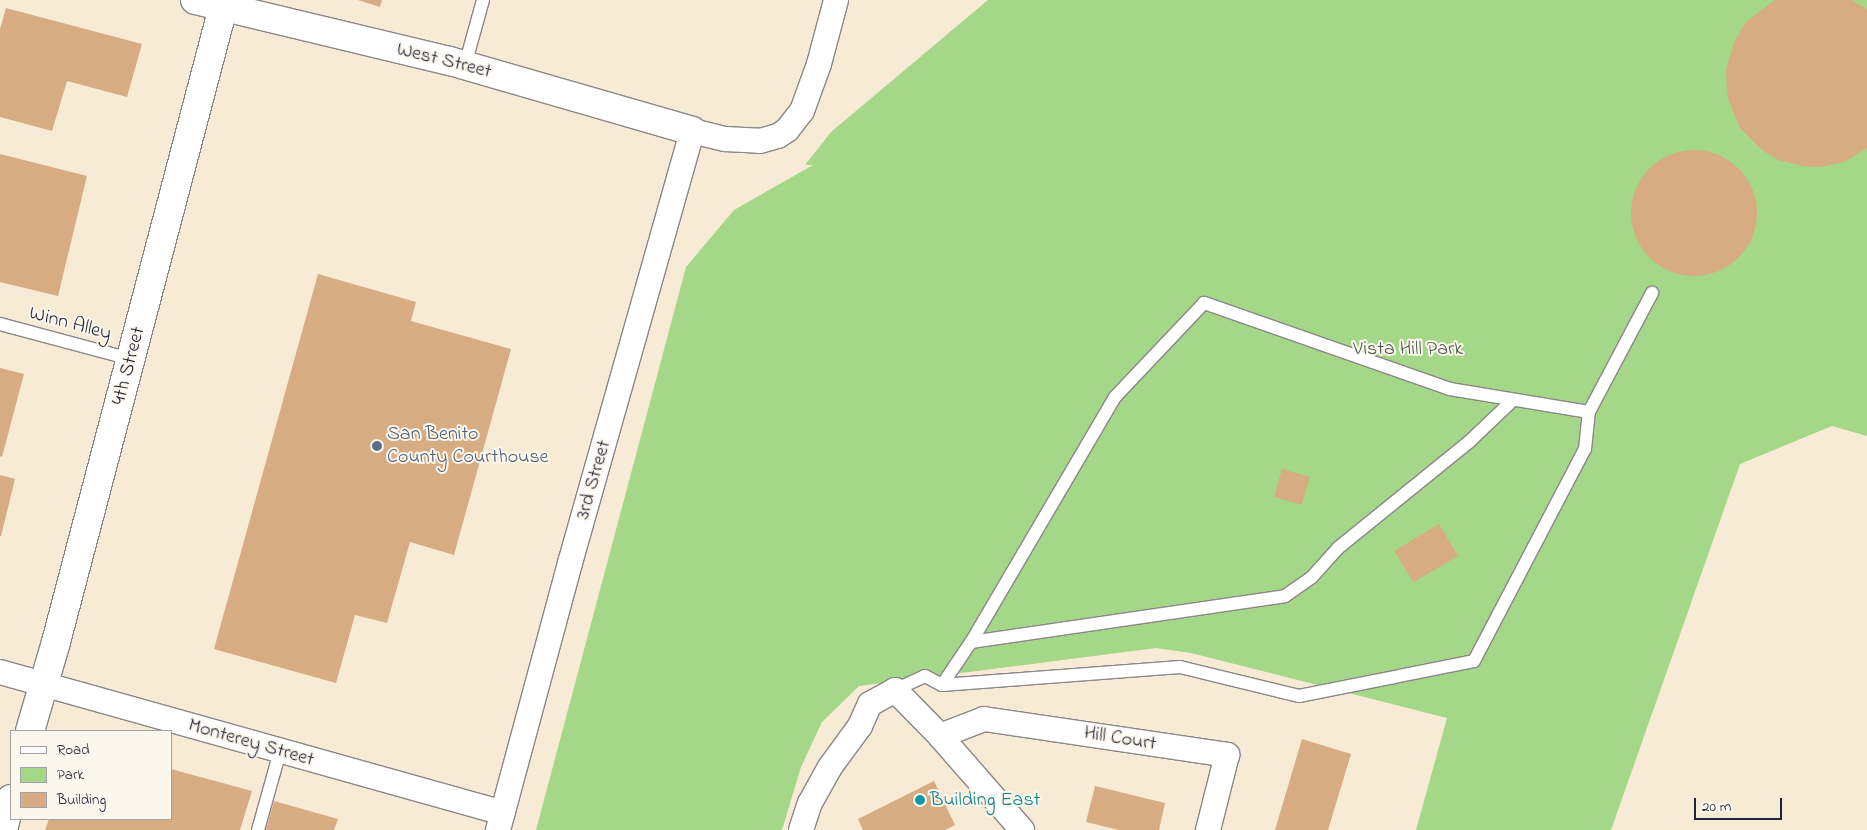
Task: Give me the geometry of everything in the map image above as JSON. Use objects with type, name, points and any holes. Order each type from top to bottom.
[{"type":"main road","name":"West Street","points":[[194,0],[224,4],[465,65],[692,131]]},
{"type":"main road","name":"4th Street","points":[[30,730],[56,642],[224,4]]},
{"type":"main road","points":[[3,830],[10,803]]},
{"type":"street","points":[[692,131],[725,139],[760,141],[778,136],[787,130],[802,111],[819,64],[836,0]]},
{"type":"street","name":"3rd Street","points":[[500,822],[570,563],[692,131]]},
{"type":"street","name":"Monterey Street","points":[[0,672],[280,752],[500,822]]},
{"type":"street","points":[[801,830],[810,802],[830,767],[860,726],[870,704],[894,690],[940,736],[1022,830]]},
{"type":"street","name":"Hill Court","points":[[940,736],[984,719],[1227,755],[1208,830]]},
{"type":"lane","points":[[465,65],[483,0]]},
{"type":"lane","points":[[894,690],[925,676],[942,685],[1180,668],[1300,696],[1474,661],[1585,449],[1590,412],[1652,293]]},
{"type":"lane","points":[[942,685],[971,642],[1115,397],[1204,303],[1450,390],[1590,412]]},
{"type":"lane","name":"Winn Alley","points":[[0,324],[131,359]]},
{"type":"lane","points":[[971,642],[1285,596],[1312,577],[1338,548],[1470,441],[1513,400]]},
{"type":"lane","points":[[258,830],[280,752]]},
{"type":"green space","name":"Vista Hill Park","points":[[988,0],[1867,0],[1867,436],[1832,426],[1740,464],[1611,830],[1416,830],[1447,718],[1191,653],[1156,648],[859,686],[822,722],[801,767],[782,830],[536,830],[686,267],[734,210],[813,165],[805,165],[831,132]]},
{"type":"building","points":[[358,0],[382,0],[380,7]]},
{"type":"building","points":[[1775,0],[1852,0],[1867,9],[1867,148],[1844,162],[1820,167],[1803,166],[1778,160],[1762,150],[1740,128],[1727,96],[1726,69],[1735,40],[1746,22]]},
{"type":"building","points":[[6,8],[142,44],[127,97],[67,81],[52,131],[0,117],[0,29]]},
{"type":"building","points":[[1694,150],[1718,154],[1739,168],[1753,189],[1757,213],[1753,237],[1739,258],[1718,272],[1694,276],[1670,272],[1649,258],[1635,237],[1631,213],[1635,189],[1649,168],[1670,154]]},
{"type":"building","points":[[0,154],[87,176],[58,296],[0,282]]},
{"type":"building","name":"San Benito County Courthouse","points":[[318,274],[416,302],[411,321],[511,349],[454,555],[410,542],[387,623],[355,615],[336,683],[214,649]]},
{"type":"building","points":[[0,368],[24,374],[2,457],[0,456]]},
{"type":"building","points":[[1282,469],[1310,477],[1302,505],[1274,497]]},
{"type":"building","points":[[0,475],[15,479],[1,536],[0,536]]},
{"type":"building","points":[[1439,524],[1458,556],[1413,582],[1394,551]]},
{"type":"building","points":[[1302,739],[1351,754],[1328,830],[1275,830]]},
{"type":"building","points":[[172,769],[252,791],[240,830],[45,830],[49,820],[172,820]]},
{"type":"building","name":"Building East","points":[[934,781],[955,825],[945,830],[863,830],[858,819]]},
{"type":"building","points":[[1095,786],[1165,803],[1159,830],[1119,830],[1086,822]]},
{"type":"building","points":[[274,801],[338,819],[334,830],[266,830]]},
{"type":"place","name":"San Benito County Courthouse","points":[[377,446]]},
{"type":"place","name":"Building East","points":[[920,800]]}]
